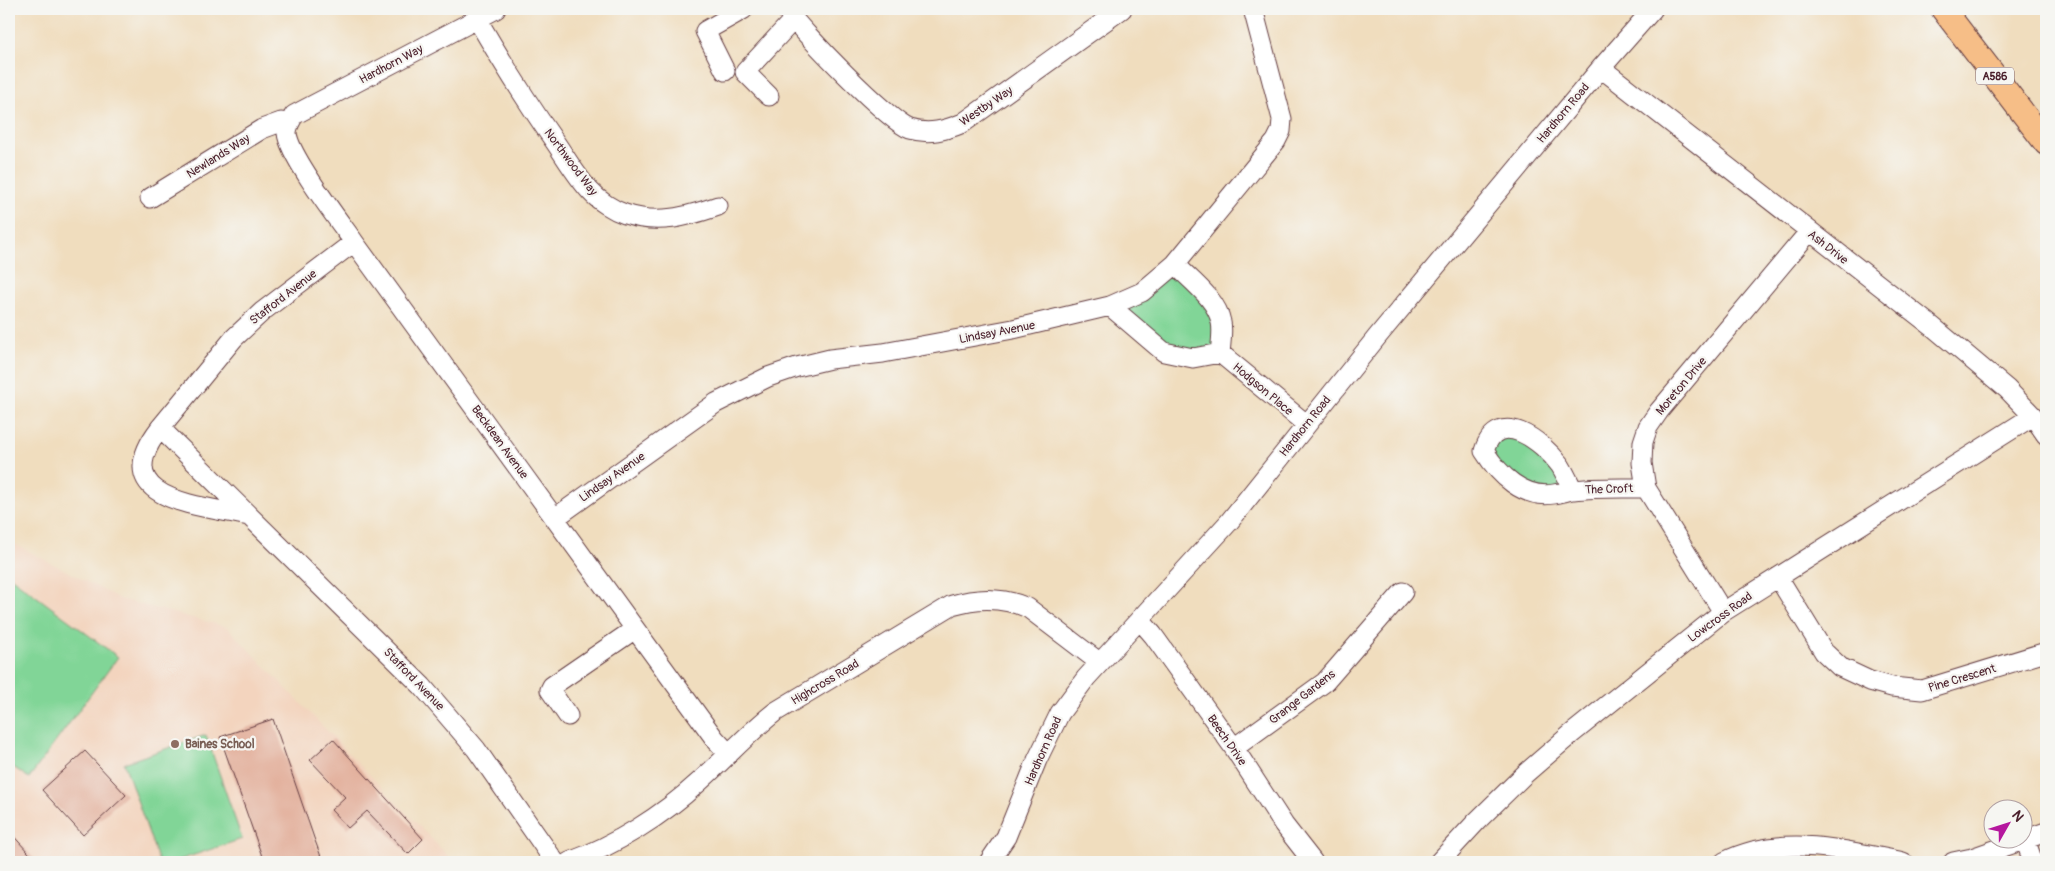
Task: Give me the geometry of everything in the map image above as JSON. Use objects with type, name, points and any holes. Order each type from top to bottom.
[{"type":"main road","name":"A586","points":[[1943,9],[2046,143]]},
{"type":"street","name":"Hardhorn Way","points":[[289,124],[294,115],[301,111],[496,9]]},
{"type":"street","points":[[725,71],[705,31],[744,9]]},
{"type":"street","name":"Westby Way","points":[[790,14],[898,122],[910,129],[927,132],[944,131],[963,123],[1122,9]]},
{"type":"street","name":"Lindsay Avenue","points":[[555,518],[716,403],[768,377],[797,367],[830,359],[883,353],[1013,330],[1110,306],[1142,292],[1175,264],[1276,141],[1281,131],[1282,119],[1253,9]]},
{"type":"street","name":"Hardhorn Road","points":[[989,862],[1006,836],[1037,760],[1060,713],[1099,662],[1229,522],[1306,424],[1601,68],[1653,9]]},
{"type":"street","points":[[769,96],[745,72],[790,14]]},
{"type":"street","name":"Northwood Way","points":[[478,19],[512,80],[590,192],[607,205],[624,214],[654,220],[675,219],[718,206]]},
{"type":"street","name":"Ash Drive","points":[[1601,68],[1940,333],[2007,388],[2033,416],[2046,435]]},
{"type":"street","name":"Newlands Way","points":[[150,198],[262,129],[281,122],[289,124]]},
{"type":"street","name":"Beckdean Avenue","points":[[289,124],[287,133],[299,160],[354,242],[715,739],[728,753]]},
{"type":"street","name":"Moreton Drive","points":[[1723,612],[1646,488],[1642,463],[1643,442],[1658,411],[1809,232]]},
{"type":"street","name":"Stafford Avenue","points":[[249,516],[171,499],[157,492],[147,481],[142,469],[142,458],[148,445],[160,428],[234,338],[263,311],[354,242]]},
{"type":"street","points":[[1110,306],[1164,352],[1193,358],[1220,353],[1222,323],[1218,312],[1212,303],[1175,264]]},
{"type":"street","name":"Hodgson Place","points":[[1220,353],[1306,424]]},
{"type":"street","name":"Lowcross Road","points":[[1439,862],[1526,773],[1570,735],[1723,612],[2033,416]]},
{"type":"street","name":"Stafford Avenue","points":[[160,428],[393,657],[448,715],[501,783],[555,862]]},
{"type":"street","name":"The Croft","points":[[1573,490],[1560,465],[1540,446],[1516,428],[1499,430],[1488,437],[1484,451],[1502,476],[1525,491],[1552,495],[1573,490],[1646,488]]},
{"type":"street","name":"Pine Crescent","points":[[1778,578],[1824,652],[1840,667],[1870,681],[1892,687],[1922,690],[2046,652]]},
{"type":"street","name":"Grange Gardens","points":[[1234,748],[1325,682],[1403,592]]},
{"type":"street","name":"Highcross Road","points":[[569,862],[620,837],[675,802],[775,712],[937,614],[969,600],[1004,600],[1028,608],[1099,662]]},
{"type":"street","name":"Beech Drive","points":[[1140,620],[1153,635],[1234,748],[1284,825],[1313,862]]},
{"type":"street","points":[[568,716],[552,695],[550,690],[552,686],[635,629]]},
{"type":"street","points":[[2032,837],[2046,832]]},
{"type":"street","points":[[1724,862],[1754,856],[1784,845],[1806,846],[1903,862]]},
{"type":"street","points":[[1953,862],[1972,858],[2000,848]]},
{"type":"street","points":[[2028,848],[2033,862]]},
{"type":"shaded area","name":"Baines School","points":[[9,541],[120,599],[227,627],[454,862],[9,862]]},
{"type":"shaded area","points":[[2046,844],[2046,862],[1990,862]]},
{"type":"green space","points":[[1175,264],[1212,303],[1220,353],[1183,357],[1110,306]]},
{"type":"green space","points":[[1516,428],[1573,490],[1553,495],[1502,476],[1488,437]]},
{"type":"green space","points":[[9,576],[118,657],[29,778],[9,764]]},
{"type":"green space","points":[[206,735],[242,839],[173,862],[159,862],[124,763]]},
{"type":"building","points":[[273,719],[323,862],[264,862],[220,737]]},
{"type":"building","points":[[333,739],[423,839],[408,854],[367,811],[348,828],[331,810],[345,797],[310,760]]},
{"type":"building","points":[[85,751],[126,795],[83,835],[42,790]]},
{"type":"building","points":[[9,831],[37,862],[9,862]]},
{"type":"place","name":"Baines School","points":[[175,744]]}]
